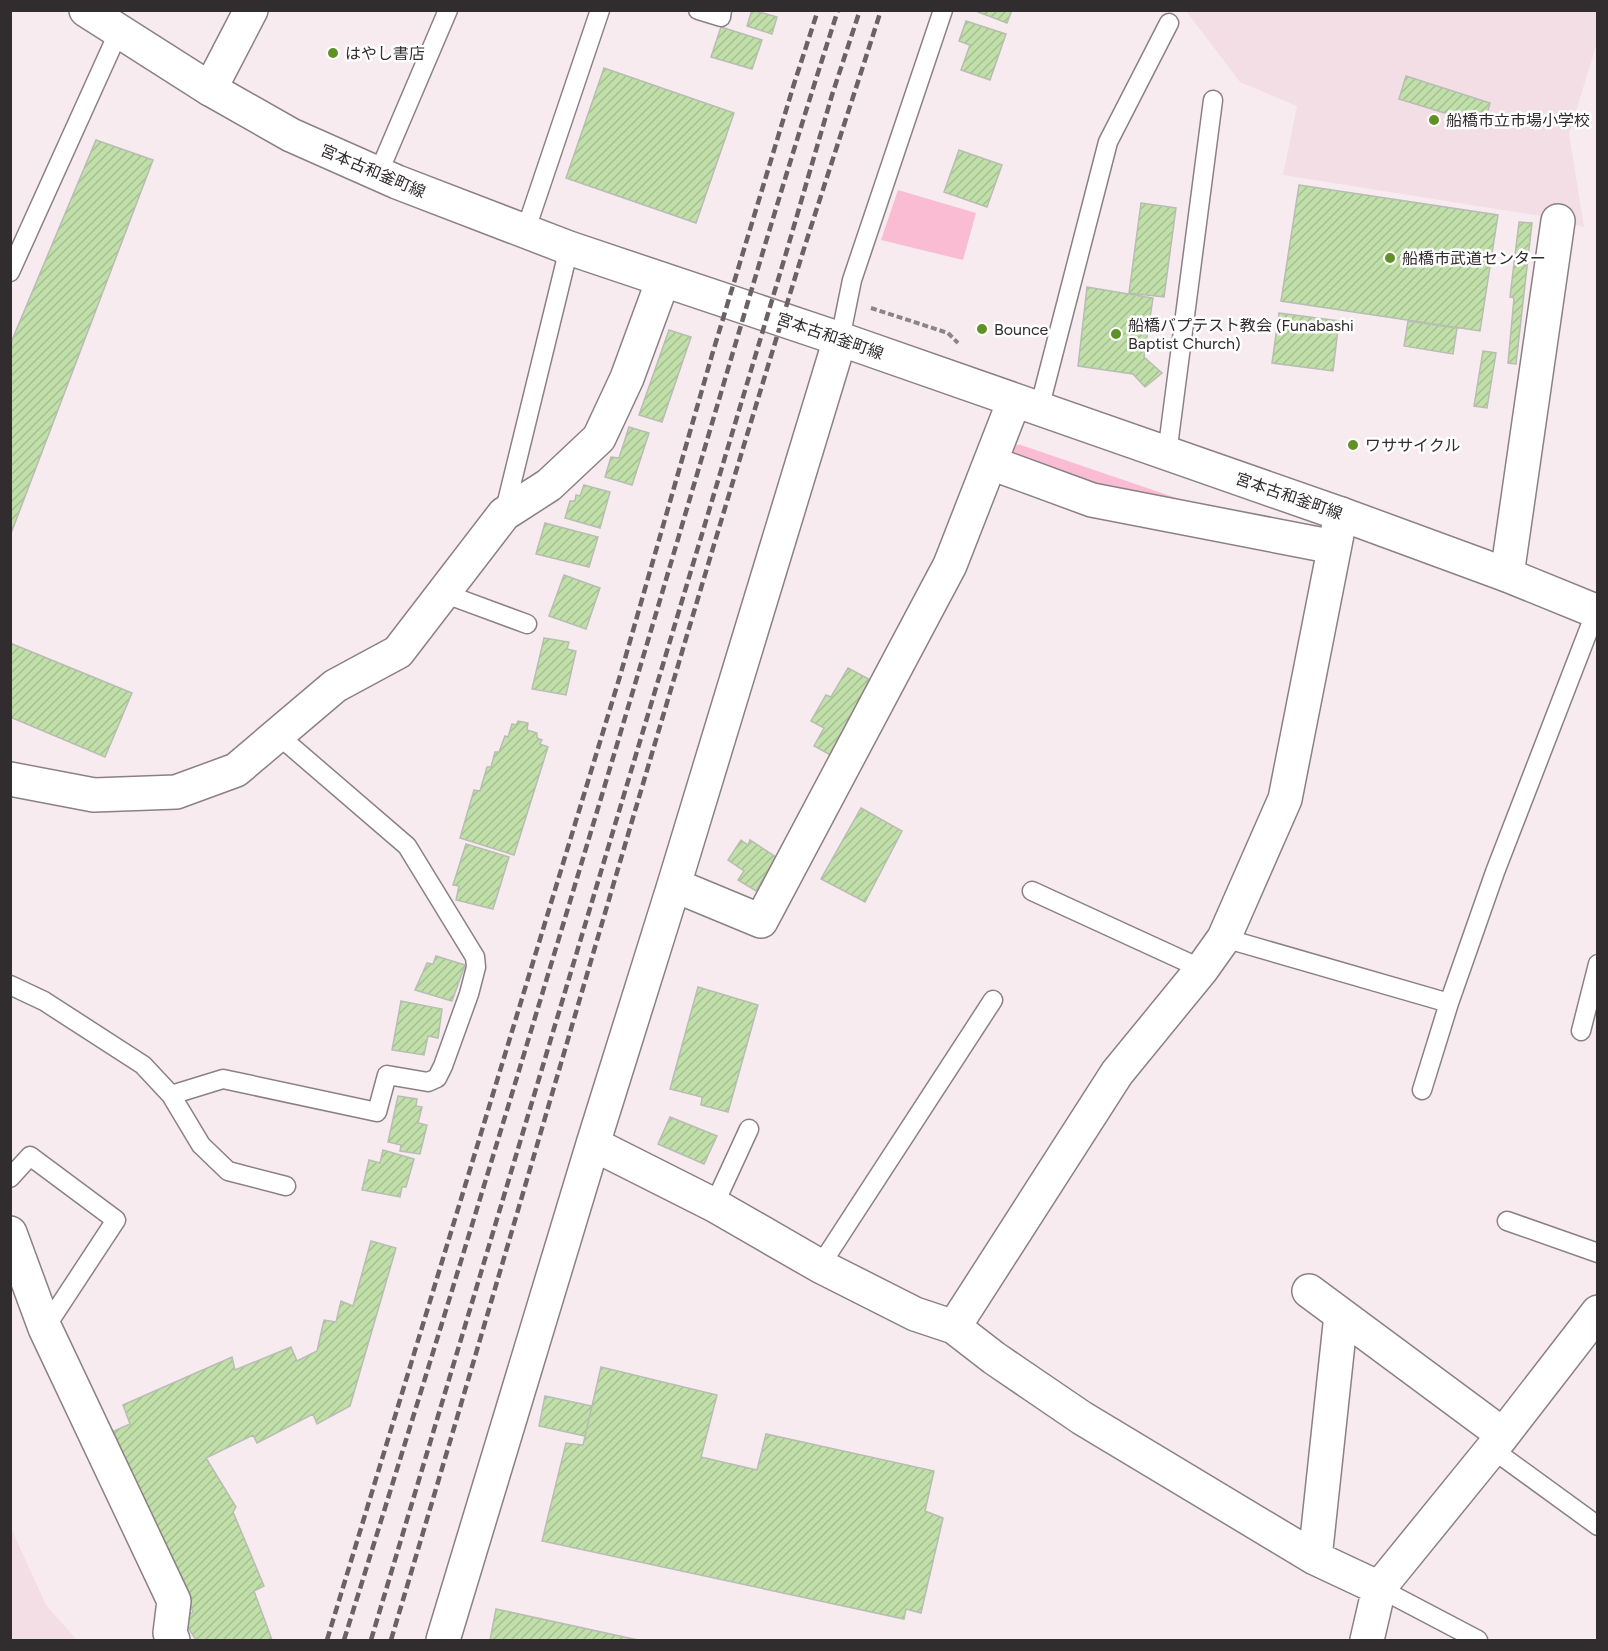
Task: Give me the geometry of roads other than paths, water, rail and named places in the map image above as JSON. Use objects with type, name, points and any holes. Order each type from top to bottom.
[{"type":"street","name":"宮本古和釜町線","points":[[86,10],[210,89],[291,135],[378,174],[569,248],[840,339],[1341,514],[1507,574],[1597,611]]},
{"type":"street","points":[[210,89],[251,10]]},
{"type":"street","points":[[1507,574],[1558,221]]},
{"type":"street","points":[[10,779],[94,795],[176,792],[236,770],[335,686],[398,652],[504,514],[549,485],[599,438],[627,378],[663,280]]},
{"type":"street","points":[[443,1641],[840,339]]},
{"type":"street","points":[[674,885],[761,921],[950,565],[991,463],[1027,405]]},
{"type":"street","points":[[991,463],[1092,500],[1334,547]]},
{"type":"street","points":[[954,1327],[1117,1073],[1202,969],[1224,938],[1285,799],[1341,514]]},
{"type":"street","points":[[593,1144],[714,1204],[820,1266],[915,1314],[954,1327],[994,1358],[1082,1418],[1315,1558],[1378,1588]]},
{"type":"street","points":[[10,1233],[45,1328],[174,1601],[170,1633],[173,1641]]},
{"type":"street","points":[[1309,1291],[1497,1441]]},
{"type":"street","points":[[1367,1641],[1378,1588],[1598,1312]]},
{"type":"street","points":[[1315,1558],[1341,1315]]},
{"type":"lane","points":[[378,174],[448,10]]},
{"type":"lane","points":[[525,232],[600,10]]},
{"type":"lane","points":[[698,10],[721,17],[722,10]]},
{"type":"lane","points":[[840,339],[852,280],[943,10]]},
{"type":"lane","points":[[1027,405],[1108,142],[1169,23]]},
{"type":"lane","points":[[10,272],[119,31]]},
{"type":"lane","points":[[1167,454],[1213,100]]},
{"type":"lane","points":[[504,514],[569,248]]},
{"type":"lane","points":[[443,593],[527,624]]},
{"type":"lane","points":[[1422,1090],[1449,1003],[1495,872],[1597,611]]},
{"type":"lane","points":[[171,1095],[223,1079],[377,1112],[387,1075],[428,1082],[437,1078],[469,994],[476,967],[475,957],[407,846],[278,735]]},
{"type":"lane","points":[[1032,891],[1202,969]]},
{"type":"lane","points":[[1224,938],[1449,1003]]},
{"type":"lane","points":[[1581,1031],[1598,964]]},
{"type":"lane","points":[[10,985],[44,1001],[143,1065],[171,1095],[201,1144],[228,1171],[286,1186]]},
{"type":"lane","points":[[820,1266],[993,1000]]},
{"type":"lane","points":[[714,1204],[749,1129]]},
{"type":"lane","points":[[10,1178],[30,1156],[116,1220],[45,1328]]},
{"type":"lane","points":[[1507,1221],[1598,1253]]},
{"type":"lane","points":[[1497,1441],[1598,1526]]},
{"type":"lane","points":[[1378,1588],[1478,1641]]},
{"type":"railway","points":[[327,1640],[620,676],[712,355],[818,10]]},
{"type":"railway","points":[[344,1640],[456,1278],[761,259],[838,10]]},
{"type":"railway","points":[[371,1640],[832,95],[860,10]]},
{"type":"railway","points":[[391,1640],[749,428],[881,10]]},
{"type":"place","name":"はやし書店","points":[[333,53]]},
{"type":"place","name":"船橋市立市場小学校","points":[[1434,120]]},
{"type":"place","name":"船橋市武道センター","points":[[1390,258]]},
{"type":"place","name":"Bounce","points":[[982,329]]},
{"type":"place","name":"船橋バプテスト教会 (Funabashi Baptist Church)","points":[[1116,334]]},
{"type":"place","name":"ワササイクル","points":[[1353,445]]}]
